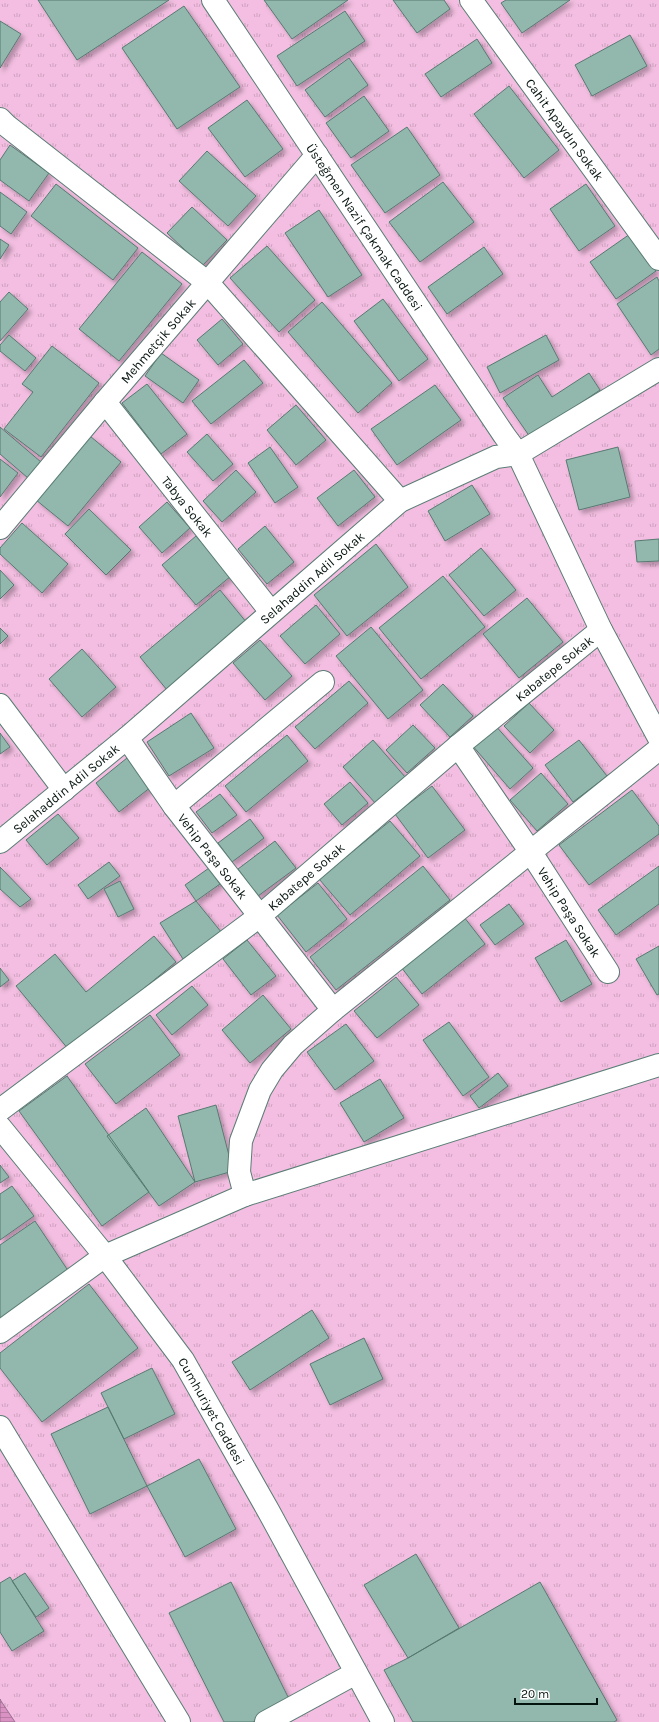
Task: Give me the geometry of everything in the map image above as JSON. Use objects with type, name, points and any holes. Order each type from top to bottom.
[{"type":"street","name":"Üsteğmen Nazif Çakmak Caddesi","points":[[212,0],[518,454],[601,630],[659,738]]},
{"type":"street","name":"Cahit Apaydın Sokak","points":[[471,0],[659,259]]},
{"type":"street","points":[[2,127],[208,283],[400,501]]},
{"type":"street","name":"Mehmetçik Sokak","points":[[0,528],[105,402],[317,155]]},
{"type":"street","name":"Selahaddin Adil Sokak","points":[[0,842],[127,738],[400,501],[496,457],[518,454],[659,369]]},
{"type":"street","name":"Tabya Sokak","points":[[105,402],[271,612]]},
{"type":"street","name":"Kabatepe Sokak","points":[[0,1110],[261,916],[458,746],[601,630]]},
{"type":"street","points":[[174,806],[323,682]]},
{"type":"street","points":[[0,705],[64,790]]},
{"type":"street","name":"Vehip Paşa Sokak","points":[[127,738],[174,806],[333,1010]]},
{"type":"street","name":"Vehip Paşa Sokak","points":[[458,746],[530,851],[608,972]]},
{"type":"street","points":[[530,851],[659,749]]},
{"type":"street","name":"Vehip Paşa Sokak","points":[[245,1195],[239,1172],[240,1141],[260,1090],[272,1070],[293,1045],[333,1010],[530,851]]},
{"type":"street","points":[[0,1332],[105,1256],[245,1195],[659,1065]]},
{"type":"street","name":"Cumhuriyet Caddesi","points":[[0,1127],[105,1256],[183,1360],[383,1722]]},
{"type":"street","points":[[0,1428],[179,1722]]},
{"type":"street","points":[[266,1722],[356,1673]]},
{"type":"green space","points":[[0,0],[659,0],[659,1722],[15,1722],[0,1699]]},
{"type":"shaded area","points":[[0,1699],[1,1701],[15,1722],[0,1722]]},
{"type":"building","points":[[38,0],[169,0],[77,60]]},
{"type":"building","points":[[264,0],[348,0],[292,39]]},
{"type":"building","points":[[393,0],[444,0],[450,9],[417,33]]},
{"type":"building","points":[[506,0],[570,0],[522,33],[501,3]]},
{"type":"building","points":[[184,6],[240,87],[177,129],[122,48]]},
{"type":"building","points":[[345,11],[365,41],[297,86],[277,56]]},
{"type":"building","points":[[0,21],[21,34],[0,68]]},
{"type":"building","points":[[630,35],[647,66],[592,96],[575,65]]},
{"type":"building","points":[[477,39],[492,63],[441,97],[425,74]]},
{"type":"building","points":[[349,58],[368,85],[325,117],[305,90]]},
{"type":"building","points":[[509,86],[559,150],[524,178],[474,114]]},
{"type":"building","points":[[364,96],[389,131],[351,158],[326,123]]},
{"type":"building","points":[[247,100],[283,149],[245,177],[208,128]]},
{"type":"building","points":[[407,127],[440,175],[385,213],[351,165]]},
{"type":"building","points":[[10,145],[49,173],[29,201],[0,180],[0,160]]},
{"type":"building","points":[[207,151],[256,196],[228,226],[179,181]]},
{"type":"building","points":[[443,182],[474,222],[420,262],[389,222]]},
{"type":"building","points":[[56,184],[138,248],[113,280],[31,216]]},
{"type":"building","points":[[586,184],[615,226],[579,251],[550,209]]},
{"type":"building","points":[[0,192],[27,212],[11,234],[0,226]]},
{"type":"building","points":[[192,207],[227,240],[202,266],[167,233]]},
{"type":"building","points":[[319,210],[362,275],[328,297],[285,233]]},
{"type":"building","points":[[630,234],[656,271],[616,299],[590,262]]},
{"type":"building","points":[[0,239],[9,245],[0,259]]},
{"type":"building","points":[[267,246],[315,300],[279,332],[230,278]]},
{"type":"building","points":[[484,247],[503,274],[447,314],[428,287]]},
{"type":"building","points":[[142,252],[182,284],[119,361],[79,329]]},
{"type":"building","points":[[657,277],[659,281],[659,349],[651,355],[617,304]]},
{"type":"building","points":[[9,292],[28,309],[0,341],[0,302]]},
{"type":"building","points":[[383,299],[428,359],[399,381],[354,321]]},
{"type":"building","points":[[322,302],[392,383],[358,413],[288,332]]},
{"type":"building","points":[[222,319],[243,344],[218,365],[197,340]]},
{"type":"building","points":[[9,335],[36,358],[25,371],[0,351],[0,345]]},
{"type":"building","points":[[546,335],[559,360],[500,393],[487,367]]},
{"type":"building","points":[[52,346],[99,383],[41,457],[4,429],[33,392],[22,384]]},
{"type":"building","points":[[161,353],[199,380],[183,403],[145,376]]},
{"type":"building","points":[[244,360],[263,383],[211,424],[192,401]]},
{"type":"building","points":[[589,373],[600,390],[530,437],[503,398],[538,375],[552,397]]},
{"type":"building","points":[[147,384],[187,434],[161,454],[122,403]]},
{"type":"building","points":[[435,385],[461,420],[397,465],[371,429]]},
{"type":"building","points":[[296,405],[326,440],[296,465],[267,430]]},
{"type":"building","points":[[0,427],[41,462],[28,478],[0,454]]},
{"type":"building","points":[[207,434],[233,464],[213,481],[187,452]]},
{"type":"building","points":[[90,436],[121,462],[68,526],[36,500]]},
{"type":"building","points":[[270,447],[298,487],[275,503],[248,463]]},
{"type":"building","points":[[618,447],[630,497],[579,510],[566,460]]},
{"type":"building","points":[[0,459],[18,473],[0,497]]},
{"type":"building","points":[[236,470],[256,492],[222,522],[203,501]]},
{"type":"building","points":[[354,470],[375,497],[338,526],[317,498]]},
{"type":"building","points":[[472,485],[490,514],[445,541],[428,511]]},
{"type":"building","points":[[167,502],[190,528],[162,553],[139,527]]},
{"type":"building","points":[[89,509],[131,550],[106,575],[65,534]]},
{"type":"building","points":[[22,523],[68,564],[42,593],[0,554],[0,548]]},
{"type":"building","points":[[265,526],[294,562],[267,584],[238,549]]},
{"type":"building","points":[[196,536],[231,576],[196,605],[162,565]]},
{"type":"building","points":[[659,539],[659,561],[637,562],[635,541]]},
{"type":"building","points":[[376,544],[408,587],[347,636],[314,595]]},
{"type":"building","points":[[481,548],[516,590],[484,616],[449,575]]},
{"type":"building","points":[[0,570],[14,585],[0,599]]},
{"type":"building","points":[[443,576],[485,627],[421,679],[379,628]]},
{"type":"building","points":[[220,590],[247,623],[167,690],[140,657]]},
{"type":"building","points":[[527,598],[563,642],[519,678],[483,634]]},
{"type":"building","points":[[316,605],[340,634],[305,664],[280,636]]},
{"type":"building","points":[[371,627],[423,690],[388,719],[336,656]]},
{"type":"building","points":[[0,628],[8,636],[0,644]]},
{"type":"building","points":[[260,640],[292,676],[265,700],[233,663]]},
{"type":"building","points":[[82,649],[116,687],[82,717],[49,679]]},
{"type":"building","points":[[349,681],[368,703],[315,749],[295,727]]},
{"type":"building","points":[[443,684],[473,716],[450,737],[420,705]]},
{"type":"building","points":[[529,703],[554,730],[530,753],[504,726]]},
{"type":"building","points":[[191,713],[214,748],[169,776],[147,742]]},
{"type":"building","points":[[494,724],[533,768],[510,789],[471,744]]},
{"type":"building","points":[[413,725],[435,748],[407,773],[386,750]]},
{"type":"building","points":[[0,733],[10,747],[0,754]]},
{"type":"building","points":[[287,735],[308,761],[246,812],[225,786]]},
{"type":"building","points":[[373,740],[406,778],[376,804],[343,767]]},
{"type":"building","points":[[579,740],[607,776],[573,802],[545,765]]},
{"type":"building","points":[[127,758],[151,787],[119,812],[96,783]]},
{"type":"building","points":[[541,773],[568,804],[537,831],[510,800]]},
{"type":"building","points":[[350,782],[368,803],[342,825],[324,804]]},
{"type":"building","points":[[432,786],[465,830],[428,858],[395,814]]},
{"type":"building","points":[[632,790],[659,826],[659,834],[589,885],[559,845]]},
{"type":"building","points":[[220,794],[237,815],[212,833],[196,812]]},
{"type":"building","points":[[58,814],[79,838],[47,865],[26,840]]},
{"type":"building","points":[[250,819],[264,838],[232,862],[218,843]]},
{"type":"building","points":[[390,821],[420,856],[350,915],[319,879]]},
{"type":"building","points":[[275,841],[296,868],[258,896],[238,869]]},
{"type":"building","points":[[109,862],[120,876],[88,899],[78,885]]},
{"type":"building","points":[[423,866],[450,900],[336,990],[310,957]]},
{"type":"building","points":[[659,866],[659,904],[616,935],[598,910]]},
{"type":"building","points":[[0,867],[31,899],[20,907],[0,889]]},
{"type":"building","points":[[209,868],[220,884],[196,901],[185,885]]},
{"type":"building","points":[[120,881],[134,909],[118,917],[104,889]]},
{"type":"building","points":[[318,883],[347,919],[306,952],[277,915]]},
{"type":"building","points":[[196,901],[222,933],[183,959],[160,923]]},
{"type":"building","points":[[509,904],[524,924],[495,945],[480,925]]},
{"type":"building","points":[[464,917],[485,944],[422,994],[401,967]]},
{"type":"building","points":[[154,936],[176,962],[69,1050],[16,986],[55,954],[86,992]]},
{"type":"building","points":[[247,940],[276,976],[251,995],[223,959]]},
{"type":"building","points":[[566,940],[592,984],[561,1002],[535,958]]},
{"type":"building","points":[[659,946],[659,994],[657,995],[636,959]]},
{"type":"building","points":[[0,968],[9,980],[0,987]]},
{"type":"building","points":[[396,977],[419,1005],[377,1038],[354,1011]]},
{"type":"building","points":[[192,986],[208,1005],[172,1035],[156,1015]]},
{"type":"building","points":[[263,995],[291,1029],[250,1063],[222,1030]]},
{"type":"building","points":[[150,1015],[180,1055],[116,1104],[85,1064]]},
{"type":"building","points":[[449,1022],[489,1077],[463,1096],[423,1040]]},
{"type":"building","points":[[346,1024],[374,1061],[335,1090],[307,1052]]},
{"type":"building","points":[[498,1073],[508,1086],[479,1108],[470,1096]]},
{"type":"building","points":[[67,1076],[149,1192],[102,1226],[19,1111]]},
{"type":"building","points":[[380,1079],[404,1118],[364,1142],[340,1103]]},
{"type":"building","points":[[216,1105],[233,1171],[195,1182],[178,1116]]},
{"type":"building","points":[[146,1108],[195,1182],[159,1206],[107,1136]]},
{"type":"building","points":[[0,1165],[9,1177],[0,1183]]},
{"type":"building","points":[[12,1186],[34,1216],[0,1240],[0,1194]]},
{"type":"building","points":[[35,1221],[71,1275],[0,1323],[0,1245]]},
{"type":"building","points":[[89,1284],[138,1348],[42,1422],[0,1368],[0,1353]]},
{"type":"building","points":[[312,1310],[329,1338],[250,1390],[232,1362]]},
{"type":"building","points":[[364,1338],[383,1379],[330,1405],[310,1364]]},
{"type":"building","points":[[152,1368],[175,1414],[124,1439],[101,1393]]},
{"type":"building","points":[[108,1407],[147,1486],[90,1514],[51,1434]]},
{"type":"building","points":[[199,1459],[236,1529],[185,1557],[147,1486]]},
{"type":"building","points":[[416,1554],[459,1628],[408,1658],[364,1585]]},
{"type":"building","points":[[25,1573],[49,1608],[36,1617],[12,1581]]},
{"type":"building","points":[[10,1577],[44,1631],[12,1651],[0,1632],[0,1583]]},
{"type":"building","points":[[231,1582],[291,1703],[253,1722],[224,1722],[169,1613]]},
{"type":"building","points":[[540,1582],[617,1720],[614,1722],[413,1722],[384,1670],[408,1658]]}]
